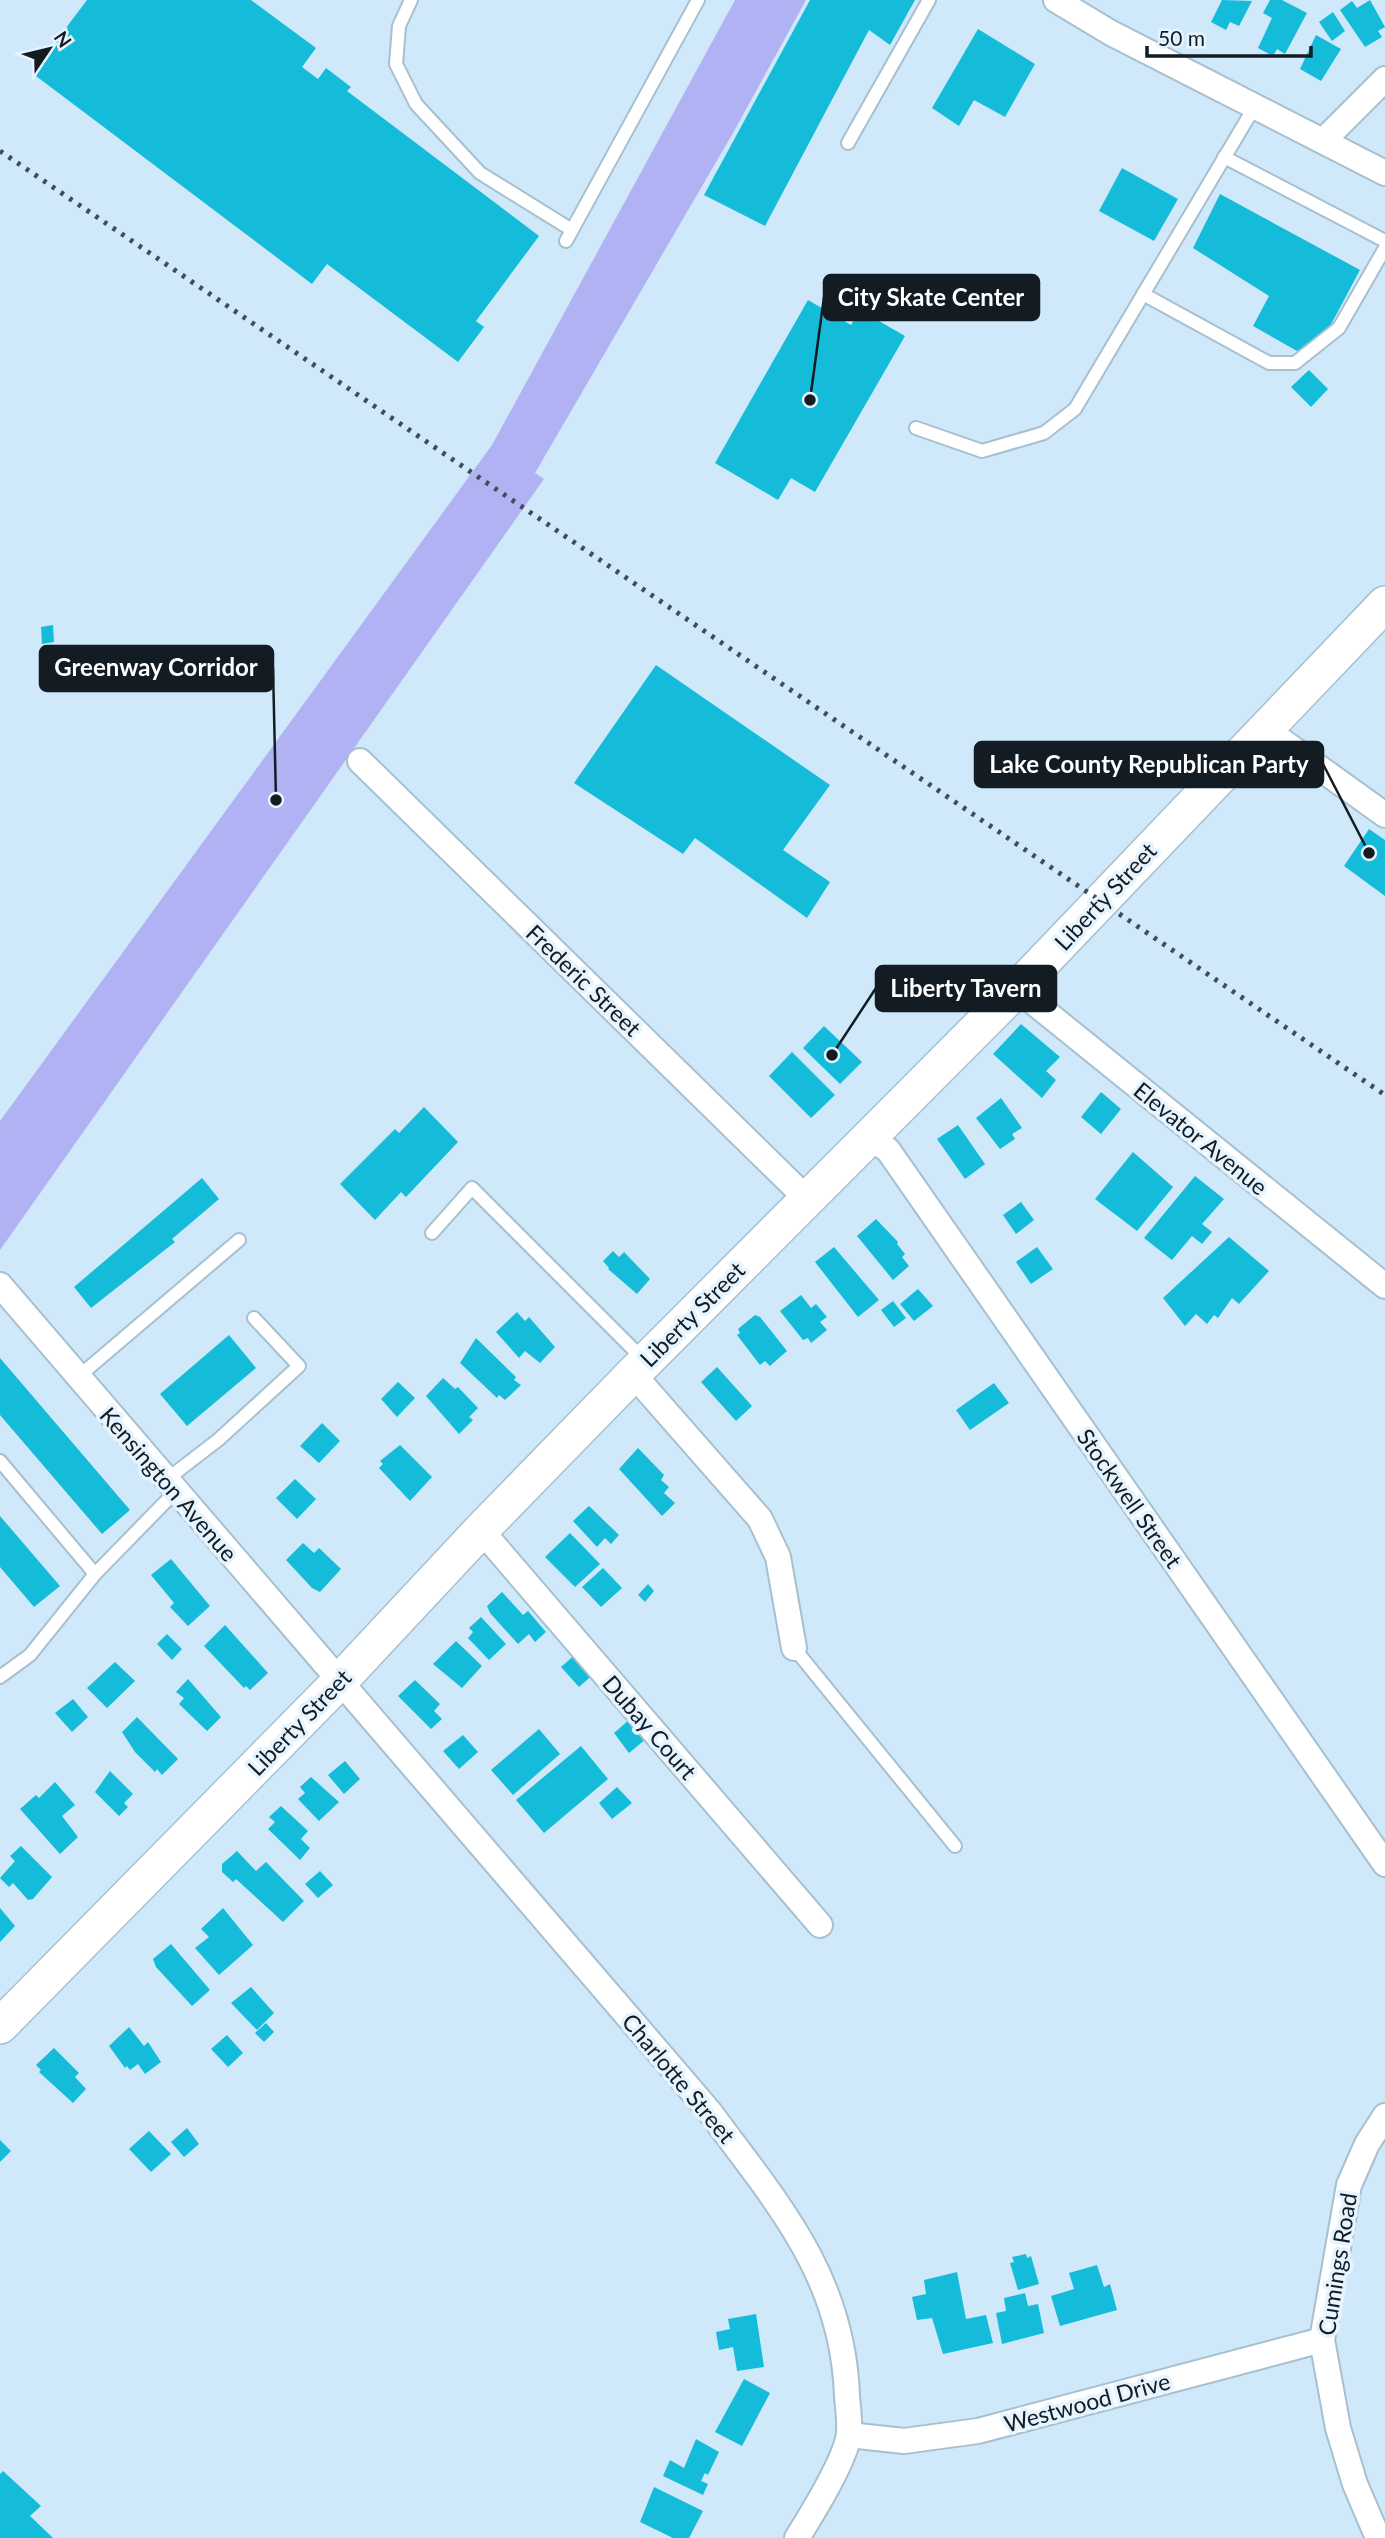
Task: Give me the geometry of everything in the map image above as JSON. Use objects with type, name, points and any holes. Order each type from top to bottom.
[{"type":"street","points":[[1056,0],[1111,33],[1385,173]]},
{"type":"street","points":[[1324,140],[1385,79]]},
{"type":"street","name":"Liberty Street","points":[[0,2026],[339,1682],[481,1530],[639,1368],[1017,989],[1385,604]]},
{"type":"street","points":[[1264,728],[1385,815]]},
{"type":"street","name":"Frederic Street","points":[[359,761],[808,1200]]},
{"type":"street","name":"Elevator Avenue","points":[[1017,989],[1385,1286]]},
{"type":"street","name":"Stockwell Street","points":[[870,1138],[888,1150],[1385,1864]]},
{"type":"street","name":"Kensington Avenue","points":[[1,1290],[339,1682]]},
{"type":"street","points":[[639,1368],[760,1519],[778,1558],[793,1648]]},
{"type":"street","name":"Dubay Court","points":[[481,1530],[820,1925]]},
{"type":"street","name":"Charlotte Street","points":[[339,1682],[709,2111],[777,2203],[814,2260],[835,2314],[846,2365],[849,2435],[823,2496],[797,2538]]},
{"type":"street","name":"Cumings Road","points":[[1378,2538],[1355,2484],[1338,2428],[1322,2340],[1349,2185],[1367,2144],[1385,2116]]},
{"type":"street","name":"Westwood Drive","points":[[849,2435],[904,2441],[978,2431],[1322,2340]]},
{"type":"lane","points":[[411,0],[399,26],[396,64],[416,104],[480,173],[569,236],[698,0]]},
{"type":"lane","points":[[848,143],[929,0]]},
{"type":"lane","points":[[916,428],[982,451],[1044,433],[1075,409],[1255,106]]},
{"type":"lane","points":[[1224,157],[1385,241]]},
{"type":"lane","points":[[1143,294],[1269,363],[1294,363],[1339,328],[1385,248]]},
{"type":"lane","points":[[432,1233],[472,1188],[639,1368]]},
{"type":"lane","points":[[78,1377],[239,1240]]},
{"type":"lane","points":[[0,1677],[30,1655],[171,1485],[299,1366],[254,1318]]},
{"type":"lane","points":[[0,1461],[96,1574]]},
{"type":"lane","points":[[793,1648],[955,1846]]},
{"type":"shaded area","points":[[735,0],[806,0],[733,133],[535,473],[544,479],[0,1250],[0,1121],[492,445]]},
{"type":"building","points":[[87,0],[251,0],[316,48],[302,67],[318,79],[326,68],[351,87],[347,91],[539,236],[476,321],[484,327],[458,362],[327,264],[312,284],[32,73]]},
{"type":"building","points":[[810,0],[915,0],[890,45],[869,30],[765,226],[704,195]]},
{"type":"building","points":[[1222,0],[1252,1],[1239,26],[1230,22],[1226,30],[1211,22]]},
{"type":"building","points":[[1270,0],[1282,0],[1307,13],[1285,54],[1277,49],[1273,56],[1258,48],[1272,18],[1263,13]]},
{"type":"building","points":[[1370,0],[1385,27],[1378,31],[1382,37],[1365,47],[1340,10],[1352,1],[1357,8]]},
{"type":"building","points":[[1333,12],[1345,31],[1332,41],[1319,22]]},
{"type":"building","points":[[978,29],[1035,64],[1005,117],[974,100],[959,126],[932,108]]},
{"type":"building","points":[[1316,35],[1341,49],[1321,81],[1300,69]]},
{"type":"building","points":[[1122,168],[1178,199],[1154,241],[1099,211]]},
{"type":"building","points":[[1220,194],[1360,270],[1327,332],[1297,351],[1253,326],[1269,296],[1193,248]]},
{"type":"building","points":[[808,300],[851,325],[860,310],[905,336],[815,492],[791,478],[778,500],[715,463]]},
{"type":"building","points":[[1309,370],[1328,389],[1311,407],[1291,387]]},
{"type":"building","points":[[53,625],[54,642],[42,644],[41,627]]},
{"type":"building","points":[[656,665],[830,785],[783,850],[830,882],[807,918],[695,838],[683,854],[574,783]]},
{"type":"building","points":[[1369,829],[1385,840],[1385,896],[1344,866]]},
{"type":"building","points":[[1021,1024],[1060,1057],[1046,1071],[1056,1080],[1042,1098],[993,1054]]},
{"type":"building","points":[[824,1026],[862,1062],[840,1084],[803,1048]]},
{"type":"building","points":[[792,1052],[835,1095],[811,1118],[769,1076]]},
{"type":"building","points":[[1101,1092],[1121,1109],[1101,1134],[1081,1117]]},
{"type":"building","points":[[1001,1098],[1022,1128],[1012,1134],[1015,1139],[1000,1149],[976,1118]]},
{"type":"building","points":[[424,1107],[458,1142],[406,1197],[401,1192],[375,1220],[340,1184],[395,1129],[399,1133]]},
{"type":"building","points":[[958,1125],[985,1164],[965,1179],[937,1139]]},
{"type":"building","points":[[1133,1152],[1173,1187],[1137,1231],[1095,1199]]},
{"type":"building","points":[[1195,1176],[1224,1199],[1202,1224],[1212,1232],[1202,1244],[1192,1236],[1172,1260],[1144,1238]]},
{"type":"building","points":[[202,1178],[219,1199],[172,1239],[175,1242],[91,1308],[74,1287]]},
{"type":"building","points":[[1021,1202],[1034,1220],[1016,1234],[1003,1215]]},
{"type":"building","points":[[876,1219],[898,1242],[905,1254],[902,1257],[909,1266],[893,1280],[857,1236]]},
{"type":"building","points":[[1229,1237],[1269,1271],[1239,1304],[1232,1298],[1218,1318],[1214,1315],[1207,1324],[1196,1314],[1185,1326],[1163,1298]]},
{"type":"building","points":[[834,1247],[879,1300],[858,1317],[815,1262]]},
{"type":"building","points":[[1037,1247],[1053,1269],[1031,1284],[1016,1262]]},
{"type":"building","points":[[613,1251],[619,1257],[624,1252],[650,1279],[637,1294],[608,1269],[603,1261]]},
{"type":"building","points":[[918,1289],[933,1306],[914,1321],[900,1304]]},
{"type":"building","points":[[801,1295],[811,1308],[816,1304],[827,1317],[820,1322],[827,1330],[811,1343],[808,1338],[803,1340],[780,1311]]},
{"type":"building","points":[[893,1301],[906,1318],[894,1327],[881,1310]]},
{"type":"building","points":[[517,1312],[525,1321],[529,1317],[555,1347],[540,1363],[525,1351],[519,1358],[496,1332]]},
{"type":"building","points":[[755,1315],[760,1317],[787,1351],[770,1366],[765,1361],[760,1365],[737,1335],[740,1333],[738,1329]]},
{"type":"building","points":[[229,1335],[256,1368],[187,1426],[160,1394]]},
{"type":"building","points":[[476,1338],[521,1385],[505,1400],[499,1395],[497,1398],[460,1363]]},
{"type":"building","points":[[0,1358],[130,1510],[102,1534],[0,1415]]},
{"type":"building","points":[[717,1367],[752,1406],[736,1421],[701,1382]]},
{"type":"building","points":[[443,1378],[455,1389],[458,1387],[478,1408],[469,1417],[473,1420],[459,1434],[426,1396]]},
{"type":"building","points":[[398,1382],[415,1398],[397,1417],[381,1399]]},
{"type":"building","points":[[994,1383],[1009,1403],[970,1430],[956,1410]]},
{"type":"building","points":[[322,1423],[340,1441],[319,1463],[300,1446]]},
{"type":"building","points":[[400,1445],[432,1477],[410,1501],[379,1468],[383,1464],[380,1461]]},
{"type":"building","points":[[638,1448],[664,1475],[661,1480],[669,1487],[664,1493],[675,1503],[662,1516],[619,1469]]},
{"type":"building","points":[[295,1479],[316,1499],[297,1519],[276,1498]]},
{"type":"building","points":[[589,1506],[619,1535],[611,1544],[605,1538],[597,1547],[573,1521]]},
{"type":"building","points":[[0,1516],[60,1586],[34,1607],[0,1567]]},
{"type":"building","points":[[570,1533],[600,1564],[575,1587],[545,1557]]},
{"type":"building","points":[[303,1543],[314,1553],[319,1548],[341,1569],[320,1592],[312,1588],[286,1560]]},
{"type":"building","points":[[171,1559],[210,1606],[188,1626],[170,1607],[174,1603],[151,1575]]},
{"type":"building","points":[[603,1568],[622,1588],[601,1607],[582,1587]]},
{"type":"building","points":[[648,1584],[654,1591],[645,1602],[638,1595]]},
{"type":"building","points":[[502,1592],[523,1615],[528,1611],[546,1632],[535,1642],[529,1634],[518,1644],[490,1613],[487,1606]]},
{"type":"building","points":[[481,1617],[506,1644],[489,1660],[468,1638],[473,1632],[469,1628]]},
{"type":"building","points":[[225,1625],[268,1673],[250,1690],[246,1686],[244,1688],[204,1646]]},
{"type":"building","points":[[167,1634],[182,1649],[172,1660],[157,1644]]},
{"type":"building","points":[[456,1641],[482,1666],[462,1688],[433,1664]]},
{"type":"building","points":[[578,1652],[596,1672],[579,1687],[561,1667]]},
{"type":"building","points":[[115,1662],[135,1681],[107,1708],[87,1688]]},
{"type":"building","points":[[188,1679],[221,1717],[207,1731],[179,1704],[184,1698],[176,1692]]},
{"type":"building","points":[[415,1680],[440,1704],[434,1711],[442,1719],[431,1729],[398,1696]]},
{"type":"building","points":[[73,1699],[88,1717],[72,1732],[55,1713]]},
{"type":"building","points":[[137,1717],[178,1759],[162,1775],[157,1769],[155,1772],[135,1752],[122,1732]]},
{"type":"building","points":[[630,1719],[647,1738],[629,1753],[614,1733]]},
{"type":"building","points":[[539,1729],[560,1754],[513,1795],[491,1770]]},
{"type":"building","points":[[463,1735],[478,1752],[459,1769],[443,1751]]},
{"type":"building","points":[[581,1746],[608,1779],[544,1833],[516,1800]]},
{"type":"building","points":[[345,1761],[360,1779],[344,1794],[328,1775]]},
{"type":"building","points":[[110,1771],[133,1794],[124,1803],[128,1807],[119,1816],[95,1792]]},
{"type":"building","points":[[311,1777],[339,1802],[319,1821],[298,1799],[305,1793],[300,1787]]},
{"type":"building","points":[[55,1782],[75,1805],[62,1816],[78,1837],[60,1854],[20,1809],[36,1795],[39,1798]]},
{"type":"building","points":[[617,1787],[632,1803],[612,1819],[599,1803]]},
{"type":"building","points":[[281,1806],[308,1831],[301,1839],[310,1848],[300,1860],[268,1829],[275,1822],[269,1817]]},
{"type":"building","points":[[21,1846],[52,1877],[33,1899],[28,1900],[13,1883],[9,1887],[0,1878],[15,1861],[10,1856]]},
{"type":"building","points":[[237,1851],[256,1871],[266,1862],[304,1901],[283,1922],[236,1879],[233,1882],[222,1872],[222,1864]]},
{"type":"building","points":[[320,1871],[333,1885],[318,1898],[305,1884]]},
{"type":"building","points":[[0,1908],[15,1926],[0,1942]]},
{"type":"building","points":[[223,1908],[253,1945],[219,1975],[195,1948],[209,1937],[201,1929]]},
{"type":"building","points":[[171,1944],[210,1990],[192,2006],[156,1967],[153,1959]]},
{"type":"building","points":[[251,1987],[274,2013],[257,2030],[231,2003]]},
{"type":"building","points":[[266,2023],[274,2032],[264,2042],[255,2033]]},
{"type":"building","points":[[129,2027],[144,2046],[148,2042],[161,2062],[145,2074],[138,2064],[130,2070],[127,2066],[125,2068],[109,2046]]},
{"type":"building","points":[[227,2035],[243,2053],[228,2067],[211,2049]]},
{"type":"building","points":[[54,2048],[79,2073],[75,2077],[86,2089],[73,2103],[39,2072],[41,2070],[36,2065]]},
{"type":"building","points":[[187,2128],[199,2144],[184,2157],[171,2142]]},
{"type":"building","points":[[149,2131],[171,2154],[151,2172],[129,2149]]},
{"type":"building","points":[[0,2140],[11,2151],[0,2162]]},
{"type":"building","points":[[1026,2254],[1027,2258],[1031,2256],[1039,2284],[1018,2290],[1010,2263],[1014,2262],[1012,2257]]},
{"type":"building","points":[[1097,2265],[1104,2287],[1110,2284],[1117,2310],[1060,2326],[1051,2296],[1074,2289],[1069,2273]]},
{"type":"building","points":[[957,2272],[966,2319],[986,2315],[993,2343],[943,2354],[932,2318],[917,2320],[912,2297],[926,2294],[924,2280]]},
{"type":"building","points":[[1025,2293],[1028,2306],[1038,2304],[1044,2333],[1002,2344],[996,2313],[1006,2311],[1004,2298]]},
{"type":"building","points":[[756,2314],[764,2367],[737,2371],[733,2347],[719,2350],[716,2332],[730,2329],[728,2319]]},
{"type":"building","points":[[744,2379],[770,2393],[742,2446],[715,2432]]},
{"type":"building","points":[[696,2439],[719,2452],[708,2475],[705,2473],[701,2481],[708,2484],[703,2495],[663,2476],[670,2460],[684,2468]]},
{"type":"building","points":[[3,2471],[41,2506],[30,2516],[53,2538],[0,2538],[0,2474]]},
{"type":"building","points":[[654,2487],[703,2511],[689,2538],[673,2538],[640,2522]]},
{"type":"railway","points":[[0,151],[1385,1095]]},
{"type":"place","name":"City Skate Center","points":[[810,400]]},
{"type":"place","name":"Greenway Corridor","points":[[276,800]]},
{"type":"place","name":"Lake County Republican Party","points":[[1369,853]]},
{"type":"place","name":"Liberty Tavern","points":[[832,1055]]}]
